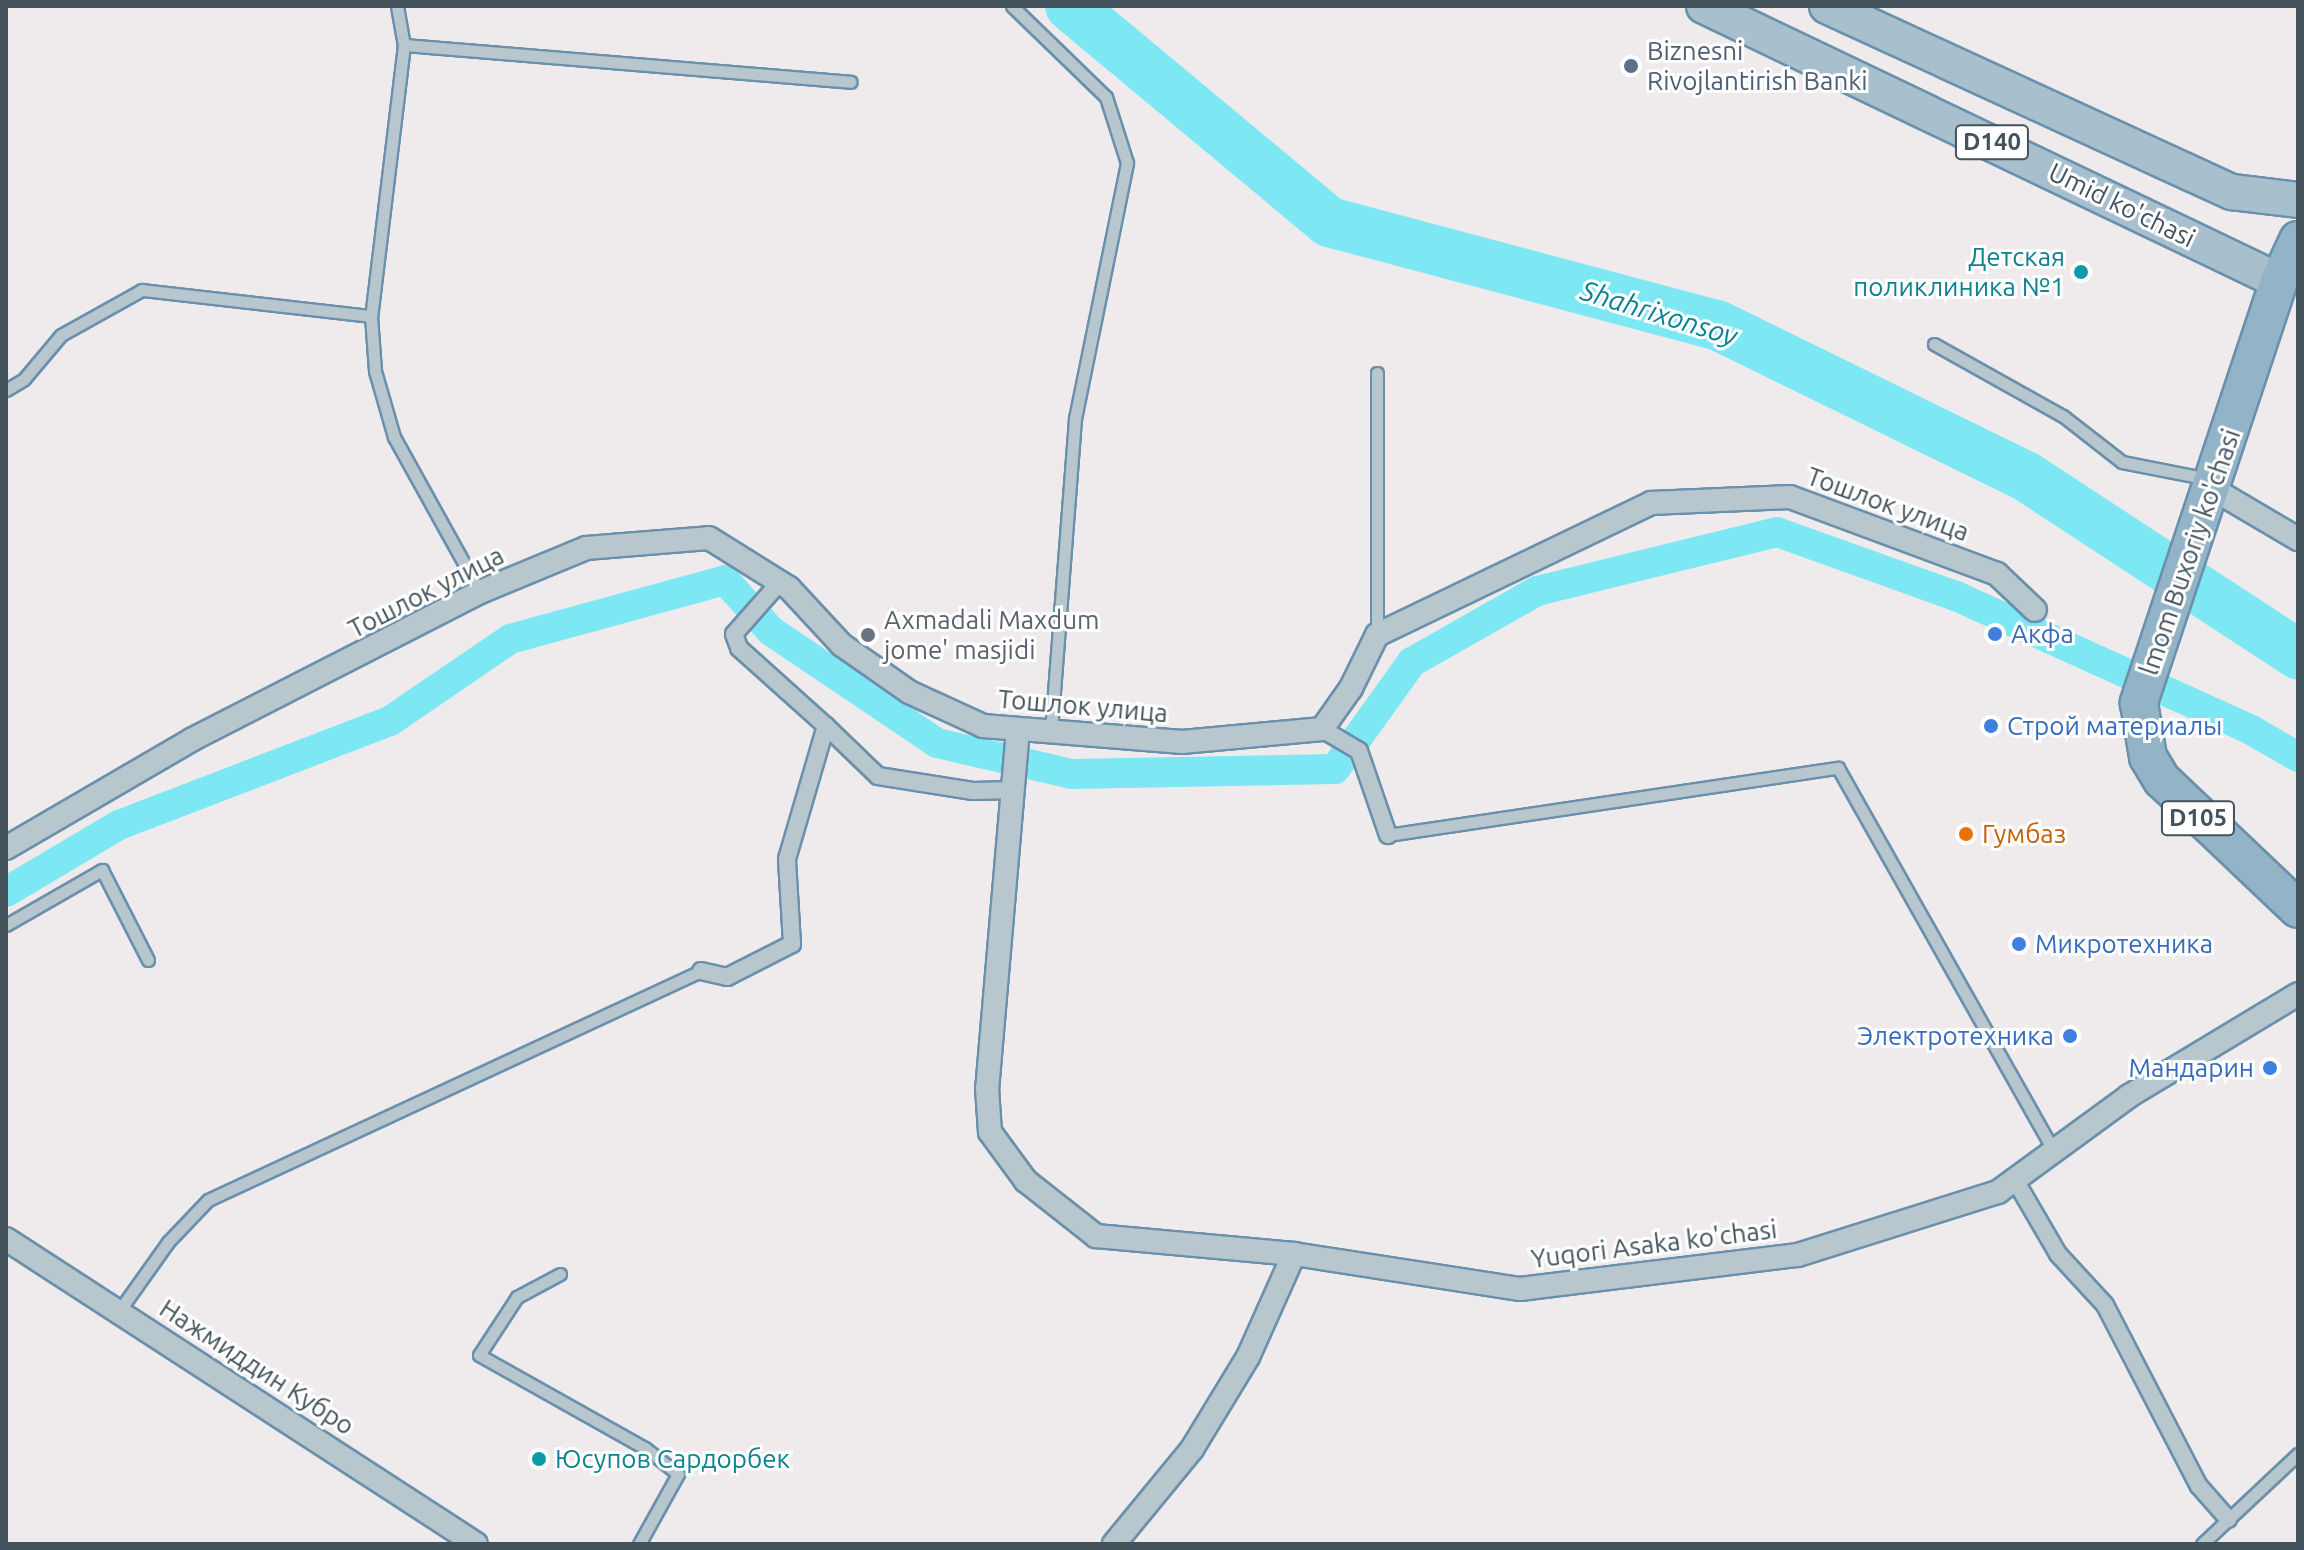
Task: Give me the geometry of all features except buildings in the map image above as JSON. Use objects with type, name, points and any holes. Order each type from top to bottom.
[{"type":"highway","name":"D105","points":[[2279,281],[2298,240]]},
{"type":"highway","name":"lmom Buxoriy ko'chasi","points":[[2279,281],[2214,485],[2139,703],[2148,757],[2162,780],[2298,909]]},
{"type":"main road","name":"Umid ko'chasi","points":[[1704,6],[2279,281]]},
{"type":"main road","name":"D140","points":[[1827,6],[2232,192],[2298,200]]},
{"type":"street","points":[[2214,485],[2298,539]]},
{"type":"street","name":"Тошлок улица","points":[[1377,635],[1651,503],[1790,497],[1997,574],[2035,610]]},
{"type":"street","name":"Тошлок улица","points":[[6,848],[193,739],[480,592],[586,548],[709,538],[780,582],[842,645],[909,692],[983,726],[1182,742],[1331,733]]},
{"type":"street","points":[[780,582],[734,634],[739,648],[878,776],[973,791],[1014,789]]},
{"type":"street","points":[[1377,635],[1331,733],[1359,751],[1388,835]]},
{"type":"street","points":[[701,971],[727,977],[792,944],[787,859],[826,726]]},
{"type":"street","name":"Yuqori Asaka ko'chasi","points":[[1018,730],[987,1088],[990,1132],[1026,1181],[1096,1236],[1294,1254],[1520,1289],[1798,1255],[1998,1192],[2129,1096],[2298,994]]},
{"type":"street","points":[[2015,1180],[2058,1254],[2105,1305],[2199,1486],[2228,1519]]},
{"type":"street","name":"Нажмиддин Кубро","points":[[6,1239],[476,1544]]},
{"type":"street","points":[[1114,1544],[1192,1449],[1248,1357],[1294,1254]]},
{"type":"lane","points":[[397,6],[404,45],[371,316],[375,371],[394,437],[480,592]]},
{"type":"lane","points":[[1012,6],[1106,97],[1127,163],[1075,419],[1051,732]]},
{"type":"lane","points":[[404,45],[850,82]]},
{"type":"lane","points":[[6,390],[24,379],[61,335],[142,290],[371,316]]},
{"type":"lane","points":[[1934,344],[2063,416],[2122,462],[2214,485]]},
{"type":"lane","points":[[1377,373],[1377,635]]},
{"type":"lane","points":[[1388,835],[1838,768],[2054,1151]]},
{"type":"lane","points":[[6,925],[102,870],[148,960]]},
{"type":"lane","points":[[119,1311],[184,1222],[208,1200],[701,971]]},
{"type":"lane","points":[[560,1274],[517,1297],[479,1355],[645,1448],[678,1474],[639,1544]]},
{"type":"lane","points":[[2202,1544],[2298,1454]]},
{"type":"waterway","name":"Shahrixonsoy","points":[[1070,6],[1329,222],[1717,325],[2027,477],[2298,654]]},
{"type":"waterway","points":[[6,892],[119,825],[390,721],[510,639],[725,580],[771,631],[937,743],[1072,774],[1335,769],[1412,662],[1537,591],[1777,532],[1956,596],[2253,731],[2298,757]]},
{"type":"place","name":"Biznesni Rivojlantirish Banki","points":[[1631,66]]},
{"type":"place","name":"Детская поликлиника №1","points":[[2081,272]]},
{"type":"place","name":"Акфа","points":[[1995,634]]},
{"type":"place","name":"Axmadali Maxdum jome' masjidi","points":[[868,635]]},
{"type":"place","name":"Строй материалы","points":[[1991,726]]},
{"type":"place","name":"Гумбаз","points":[[1966,834]]},
{"type":"place","name":"Микротехника","points":[[2019,944]]},
{"type":"place","name":"Электротехника","points":[[2070,1036]]},
{"type":"place","name":"Мандарин","points":[[2270,1068]]},
{"type":"place","name":"Юсупов Сардорбек","points":[[539,1459]]}]
